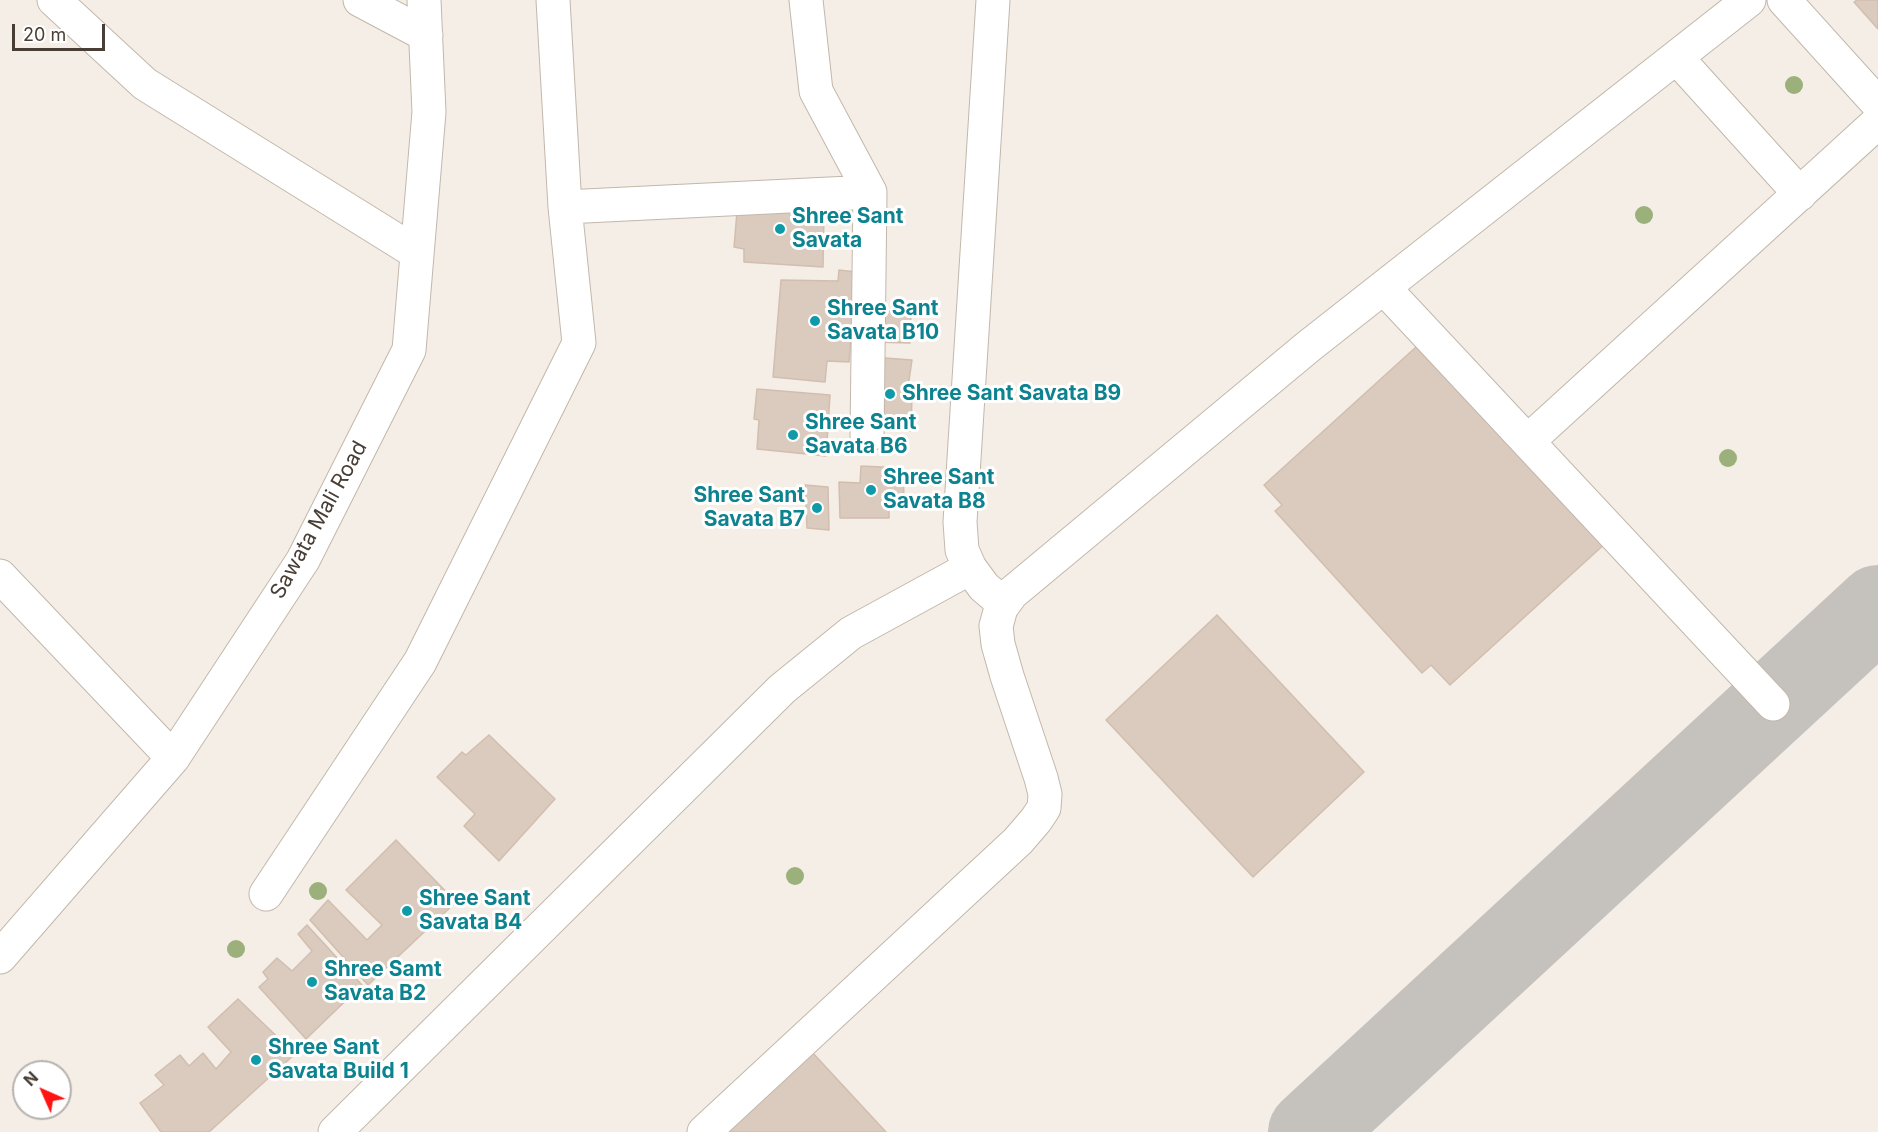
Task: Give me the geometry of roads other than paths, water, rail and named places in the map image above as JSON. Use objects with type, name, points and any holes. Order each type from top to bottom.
[{"type":"street","points":[[54,0],[146,84],[417,253]]},
{"type":"street","points":[[360,0],[426,35]]},
{"type":"street","name":"Sawata Mali Road","points":[[0,957],[173,758],[303,560],[409,350],[429,112],[424,0]]},
{"type":"street","points":[[266,894],[420,662],[579,343],[565,207],[553,0]]},
{"type":"street","points":[[806,0],[816,91],[870,192],[867,436]]},
{"type":"street","points":[[993,0],[960,522],[962,550],[970,568],[984,587],[1004,604]]},
{"type":"street","points":[[704,1132],[1018,841],[1044,808],[1046,795],[1006,676],[998,644],[996,626],[1001,608],[1012,593],[1309,346],[1749,0]]},
{"type":"street","points":[[1784,0],[1878,104]]},
{"type":"street","points":[[1677,58],[1800,194]]},
{"type":"street","points":[[1528,441],[1878,122]]},
{"type":"street","points":[[565,207],[870,192]]},
{"type":"street","points":[[1384,288],[1773,704]]},
{"type":"street","points":[[335,1132],[782,689],[851,633],[970,568]]},
{"type":"street","points":[[0,576],[173,758]]},
{"type":"place","name":"Shree Sant Savata","points":[[780,229]]},
{"type":"place","name":"Shree Sant Savata B10","points":[[815,321]]},
{"type":"place","name":"Shree Sant Savata B9","points":[[890,394]]},
{"type":"place","name":"Shree Sant Savata B6","points":[[793,435]]},
{"type":"place","name":"Shree Sant Savata B8","points":[[871,490]]},
{"type":"place","name":"Shree Sant Savata B7","points":[[817,508]]},
{"type":"place","name":"Shree Sant Savata B4","points":[[407,911]]},
{"type":"place","name":"Shree Samt Savata B2","points":[[312,982]]},
{"type":"place","name":"Shree Sant Savata Build 1","points":[[256,1060]]}]
